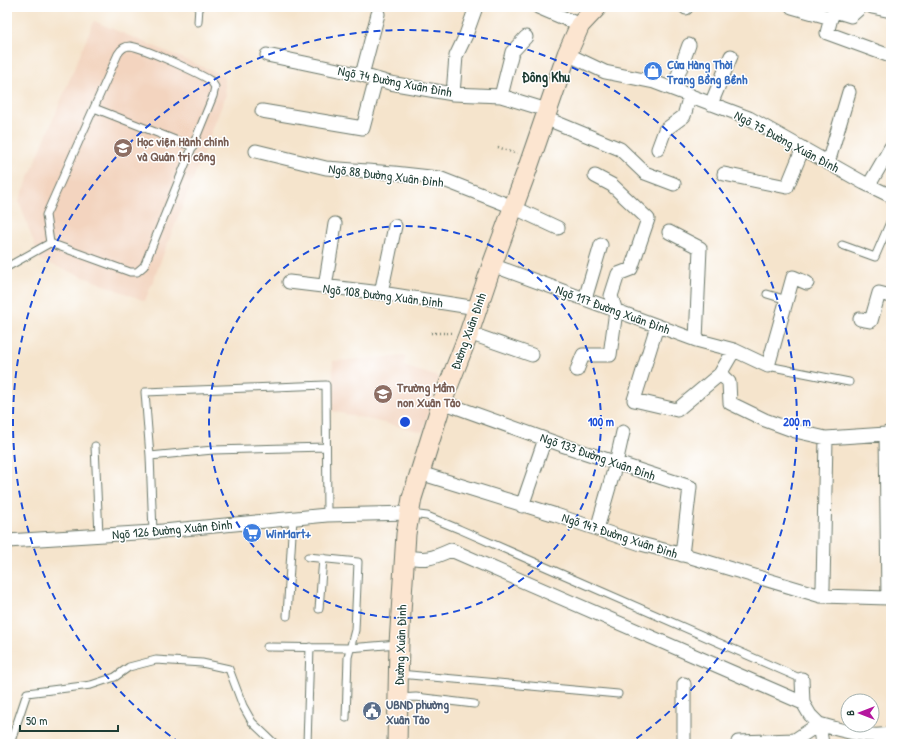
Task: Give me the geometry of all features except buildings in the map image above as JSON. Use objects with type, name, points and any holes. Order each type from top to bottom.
[{"type":"street","points":[[453,94],[456,56],[466,36],[476,7]]},
{"type":"street","points":[[538,7],[580,26]]},
{"type":"street","name":"Đường Xuân Đỉnh","points":[[397,744],[399,644],[404,557],[412,498],[442,402],[469,333],[531,159],[566,54],[580,26],[597,7]]},
{"type":"street","points":[[792,7],[831,18]]},
{"type":"street","points":[[861,7],[851,16],[835,11],[831,18],[827,33],[890,56]]},
{"type":"street","points":[[872,7],[891,11]]},
{"type":"street","points":[[362,75],[378,14]]},
{"type":"street","points":[[500,96],[512,52],[526,37]]},
{"type":"street","points":[[673,89],[689,45]]},
{"type":"street","name":"Ngõ 75 Đường Xuân Đỉnh","points":[[566,54],[605,72],[654,82],[749,118],[828,163],[891,196]]},
{"type":"street","name":"Ngõ 74 Đường Xuân Đỉnh","points":[[267,55],[362,75],[390,83],[453,94],[500,96],[546,114],[620,149],[644,173],[674,184]]},
{"type":"street","points":[[711,104],[730,56]]},
{"type":"street","points":[[262,111],[363,128],[376,79]]},
{"type":"street","points":[[828,163],[849,92]]},
{"type":"street","points":[[658,149],[665,130],[684,116],[690,95]]},
{"type":"street","points":[[869,185],[891,147]]},
{"type":"street","points":[[724,174],[787,186],[803,148]]},
{"type":"street","name":"Ngõ 88 Đường Xuân Đỉnh","points":[[256,151],[326,168],[439,178],[513,207],[558,228]]},
{"type":"street","points":[[577,370],[583,355],[610,355],[616,311],[612,296],[618,274],[631,269],[648,219],[612,186],[595,176]]},
{"type":"street","points":[[325,287],[335,224]]},
{"type":"street","points":[[381,293],[395,226]]},
{"type":"street","points":[[669,232],[700,248],[696,340]]},
{"type":"street","points":[[585,299],[601,245]]},
{"type":"street","name":"Ngõ 117 Đường Xuân Đỉnh","points":[[492,265],[696,340],[734,350],[768,366]]},
{"type":"street","points":[[768,366],[793,277],[807,282]]},
{"type":"street","name":"Ngõ 108 Đường Xuân Đỉnh","points":[[289,282],[381,293],[477,308]]},
{"type":"street","points":[[860,319],[871,321],[879,293],[891,296]]},
{"type":"street","points":[[657,326],[634,400],[677,410],[720,374],[734,350]]},
{"type":"street","points":[[469,333],[532,355]]},
{"type":"street","points":[[720,374],[729,382],[730,403],[766,420],[795,431],[826,438],[888,432]]},
{"type":"street","name":"Ngõ 133 Đường Xuân Đỉnh","points":[[442,402],[545,439],[690,487],[682,555]]},
{"type":"street","points":[[597,529],[616,463],[623,432]]},
{"type":"street","name":"Ngõ 147 Đường Xuân Đỉnh","points":[[420,473],[522,506],[556,515],[641,544],[821,596],[888,598],[888,432]]},
{"type":"street","points":[[821,596],[823,587],[826,438]]},
{"type":"street","points":[[522,506],[545,439]]},
{"type":"street","name":"Ngõ 126 Đường Xuân Đỉnh","points":[[7,541],[153,532],[327,515],[410,514]]},
{"type":"street","points":[[404,557],[420,559],[432,558],[451,550],[803,703]]},
{"type":"street","points":[[802,679],[803,703],[810,716],[819,724],[854,734],[882,736],[891,734]]},
{"type":"street","points":[[684,684],[684,744]]},
{"type":"street","points":[[738,744],[738,742],[795,740],[819,724]]},
{"type":"street","points":[[819,724],[822,744]]},
{"type":"lane","points":[[198,7],[198,22]]},
{"type":"lane","points":[[7,267],[50,243],[130,272],[137,272],[144,266],[213,96],[215,87],[212,81],[142,49],[129,46],[121,48],[46,215],[50,243]]},
{"type":"lane","points":[[94,108],[193,147]]},
{"type":"lane","points":[[842,245],[875,257],[891,220]]},
{"type":"lane","points":[[767,294],[786,300]]},
{"type":"lane","points":[[768,366],[849,382]]},
{"type":"lane","points":[[153,532],[150,456],[145,392],[326,385],[327,515]]},
{"type":"lane","points":[[95,446],[99,535]]},
{"type":"lane","points":[[150,456],[213,450],[326,447]]},
{"type":"lane","points":[[410,514],[427,516],[459,529],[802,679]]},
{"type":"lane","points":[[288,616],[293,518]]},
{"type":"lane","points":[[308,557],[358,562],[355,630],[349,648],[348,657],[346,718]]},
{"type":"lane","points":[[318,609],[323,558]]},
{"type":"lane","points":[[267,647],[349,648],[399,644]]},
{"type":"lane","points":[[307,744],[310,647]]},
{"type":"lane","points":[[10,744],[27,693],[91,685],[115,677],[129,667],[156,660],[202,663],[230,669],[242,706],[252,722],[275,744]]},
{"type":"lane","points":[[399,674],[618,694]]},
{"type":"lane","points":[[398,698],[416,697],[474,704]]},
{"type":"path","points":[[498,147],[531,159]]},
{"type":"path","points":[[432,333],[469,333]]},
{"type":"shaded area","name":"Học viện Hành chính và Quản trị công","points":[[94,21],[224,76],[226,95],[145,301],[40,260],[19,201]]},
{"type":"shaded area","name":"Trường Mầm non Xuân Tảo","points":[[406,356],[403,366],[439,377],[423,432],[332,411],[333,361]]},
{"type":"place","name":"Cửa Hàng Thời Trang Bồng Bềnh","points":[[653,71]]},
{"type":"place","name":"Học viện Hành chính và Quản trị công","points":[[123,148]]},
{"type":"place","name":"Trường Mầm non Xuân Tảo","points":[[383,394]]},
{"type":"place","name":"WinMart+","points":[[252,533]]},
{"type":"place","name":"UBND phường Xuân Tảo","points":[[372,711]]},
{"type":"district","name":"Đông Khu","points":[[546,76]]}]
